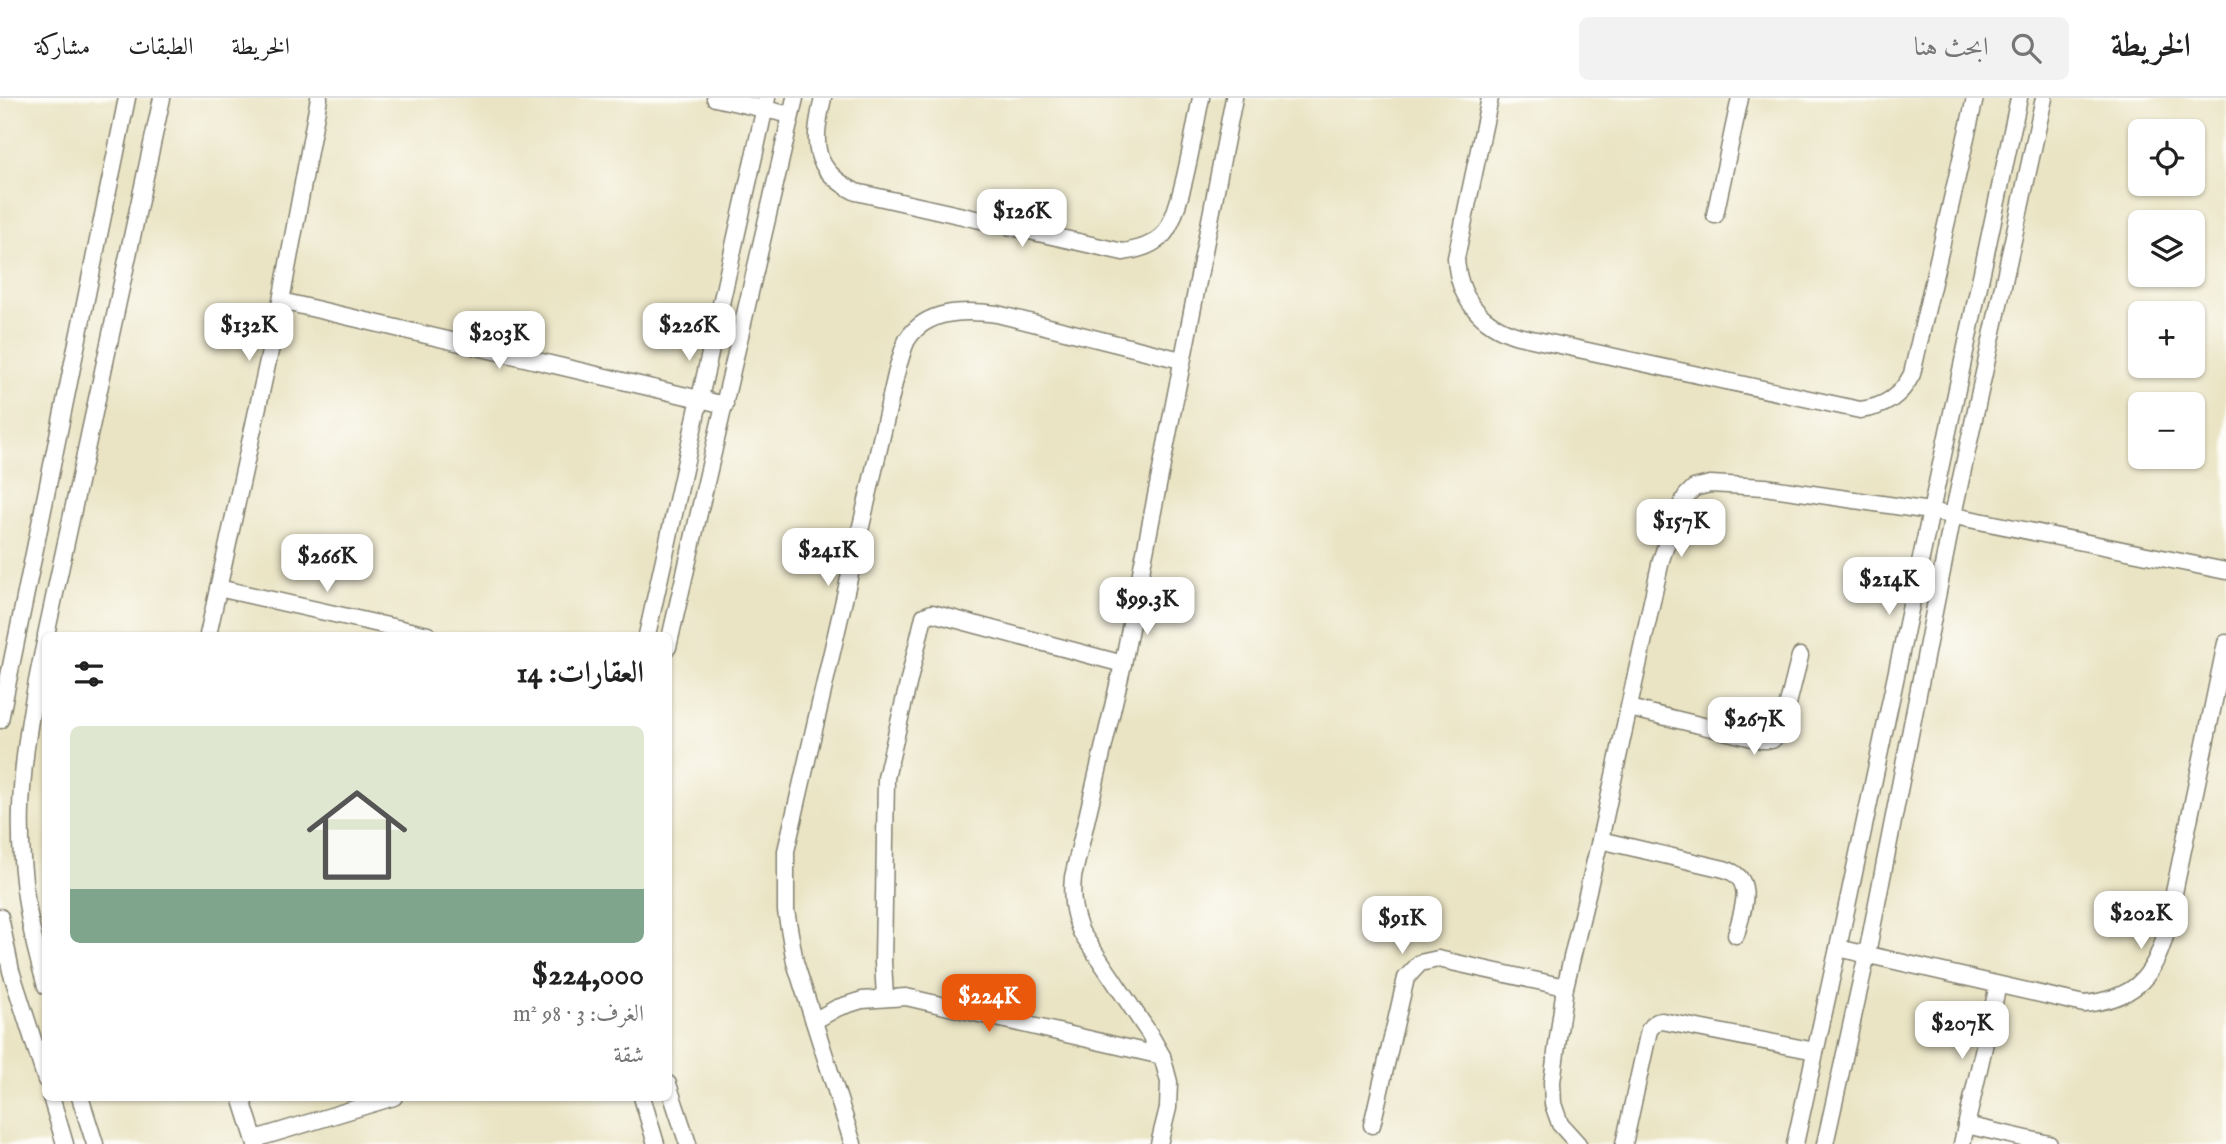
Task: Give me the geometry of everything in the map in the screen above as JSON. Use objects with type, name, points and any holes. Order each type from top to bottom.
[{"type":"street","points":[[0,720],[127,98]]},
{"type":"street","points":[[47,632],[162,98]]},
{"type":"street","points":[[209,632],[281,301],[319,98]]},
{"type":"street","points":[[715,98],[766,104],[791,115]]},
{"type":"street","points":[[672,632],[795,98]]},
{"type":"street","points":[[823,98],[815,134],[821,159],[836,179],[856,192],[1123,252],[1155,242],[1163,235],[1174,217],[1201,98]]},
{"type":"street","points":[[1159,1144],[1168,1108],[1168,1082],[1162,1056],[1081,932],[1074,915],[1071,896],[1073,877],[1123,664],[1234,98]]},
{"type":"street","points":[[1490,98],[1456,258],[1464,294],[1486,321],[1518,336],[1860,410],[1872,409],[1894,399],[1912,374],[1975,98]]},
{"type":"street","points":[[1715,215],[1740,98]]},
{"type":"street","points":[[1794,1144],[2020,98]]},
{"type":"street","points":[[1825,1144],[1867,954],[1954,515],[2044,98]]},
{"type":"street","points":[[648,632],[766,104]]},
{"type":"street","points":[[281,301],[725,405]]},
{"type":"street","points":[[853,1144],[794,962],[786,911],[786,851],[898,366],[907,340],[923,324],[945,313],[970,311],[997,314],[1181,360]]},
{"type":"street","points":[[1578,1144],[1560,1124],[1553,1104],[1552,1082],[1565,987],[1669,532],[1686,496],[1694,488],[1710,484],[1765,486],[1930,511],[2226,571]]},
{"type":"street","points":[[218,588],[359,628],[398,632]]},
{"type":"street","points":[[885,997],[883,962],[886,778],[922,618],[932,613],[1123,664]]},
{"type":"street","points":[[1838,948],[2084,1004],[2107,1001],[2128,992],[2146,978],[2158,958],[2165,936],[2226,643]]},
{"type":"street","points":[[1629,708],[1761,740],[1772,740],[1781,732],[1800,656]]},
{"type":"street","points":[[42,658],[23,760],[19,839],[28,919],[42,971]]},
{"type":"street","points":[[1600,840],[1724,869],[1737,875],[1746,895],[1736,935]]},
{"type":"street","points":[[0,917],[12,971],[42,1067]]},
{"type":"street","points":[[1372,1125],[1406,978],[1420,964],[1438,959],[1565,987]]},
{"type":"street","points":[[1962,1144],[1998,985]]},
{"type":"street","points":[[814,1021],[836,1008],[862,1000],[885,997],[925,999],[1162,1056]]},
{"type":"street","points":[[1624,1144],[1649,1030],[1656,1023],[1662,1021],[1815,1051]]},
{"type":"street","points":[[672,1096],[688,1144]]},
{"type":"street","points":[[52,1101],[65,1144]]},
{"type":"street","points":[[81,1101],[95,1144]]},
{"type":"street","points":[[242,1101],[256,1142],[380,1101]]},
{"type":"street","points":[[643,1101],[656,1144]]},
{"type":"street","points":[[1966,1125],[2049,1144]]}]
